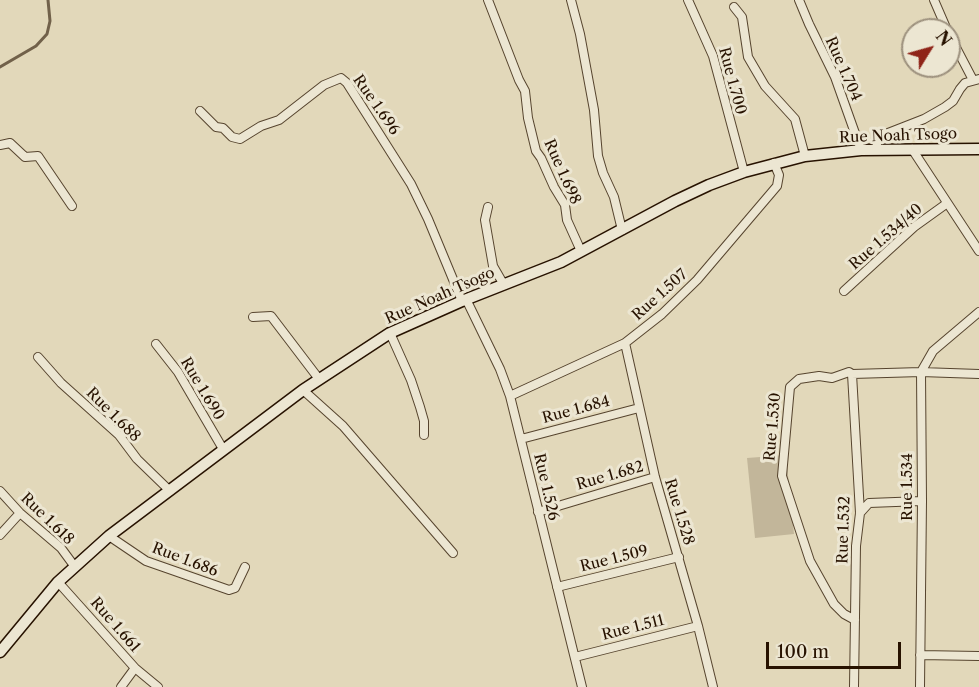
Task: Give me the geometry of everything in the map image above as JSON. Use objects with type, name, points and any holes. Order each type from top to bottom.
[{"type":"main road","name":"Rue Noah Tsogo","points":[[0,652],[58,582],[109,536],[303,390],[390,333],[581,251],[695,191],[744,172],[805,156],[861,150],[979,149]]},
{"type":"street","name":"Rue 1.698","points":[[488,0],[525,91],[528,118],[536,151],[565,205],[567,220],[581,251]]},
{"type":"street","points":[[571,0],[580,34],[594,110],[598,156],[614,197],[622,230]]},
{"type":"street","name":"Rue 1.700","points":[[688,0],[713,56],[744,172]]},
{"type":"street","name":"Rue 1.704","points":[[799,0],[808,24],[835,77],[861,150]]},
{"type":"street","points":[[934,0],[942,18]]},
{"type":"street","points":[[734,7],[742,17],[748,57],[765,86],[795,119],[805,156]]},
{"type":"street","points":[[876,149],[878,139],[945,107],[953,101],[965,84],[976,79],[961,54]]},
{"type":"street","name":"Rue 1.696","points":[[200,111],[216,127],[223,128],[232,137],[240,139],[261,126],[279,120],[324,85],[341,78],[347,83],[411,184],[464,300]]},
{"type":"street","points":[[0,145],[10,143],[25,157],[38,156],[72,207]]},
{"type":"street","points":[[912,149],[946,204],[974,235],[979,251]]},
{"type":"street","name":"Rue 1.507","points":[[510,396],[625,342],[682,296],[777,186],[779,175],[774,163]]},
{"type":"street","name":"Rue 1.534/40","points":[[844,291],[914,227],[946,204]]},
{"type":"street","points":[[488,207],[485,220],[493,266],[504,285]]},
{"type":"street","name":"Rue 1.526","points":[[464,300],[492,352],[510,396],[582,687]]},
{"type":"street","points":[[921,372],[933,351],[979,312]]},
{"type":"street","points":[[253,317],[271,316],[320,379]]},
{"type":"street","points":[[390,333],[411,380],[424,421],[424,435]]},
{"type":"street","name":"Rue 1.528","points":[[625,342],[655,477],[679,557],[713,687]]},
{"type":"street","name":"Rue 1.690","points":[[156,344],[178,372],[223,449]]},
{"type":"street","name":"Rue 1.688","points":[[39,357],[61,383],[119,435],[137,459],[170,491]]},
{"type":"street","name":"Rue 1.530","points":[[855,620],[844,614],[834,604],[810,561],[782,476],[790,387],[800,380],[819,376],[832,378],[849,372],[852,374],[921,372],[979,374]]},
{"type":"street","name":"Rue 1.534","points":[[920,687],[921,372]]},
{"type":"street","name":"Rue 1.532","points":[[852,374],[860,513],[856,546],[854,687]]},
{"type":"street","points":[[303,390],[343,426],[453,553]]},
{"type":"street","name":"Rue 1.684","points":[[521,439],[639,408]]},
{"type":"street","name":"Rue 1.682","points":[[538,512],[655,477]]},
{"type":"street","name":"Rue 1.618","points":[[0,491],[20,513],[61,548],[75,567]]},
{"type":"street","points":[[860,513],[868,503],[922,501]]},
{"type":"street","points":[[0,535],[20,513]]},
{"type":"street","name":"Rue 1.686","points":[[109,536],[146,561],[229,590],[235,588],[245,567]]},
{"type":"street","name":"Rue 1.509","points":[[557,587],[679,557]]},
{"type":"street","name":"Rue 1.661","points":[[58,582],[135,668],[121,687]]},
{"type":"street","name":"Rue 1.511","points":[[575,657],[698,626]]},
{"type":"street","points":[[920,655],[979,656]]},
{"type":"street","points":[[135,668],[158,687]]},
{"type":"shaded area","points":[[786,455],[794,534],[755,538],[747,458]]},
{"type":"waterway","points":[[0,67],[36,46],[47,34],[50,21],[48,0]]}]
